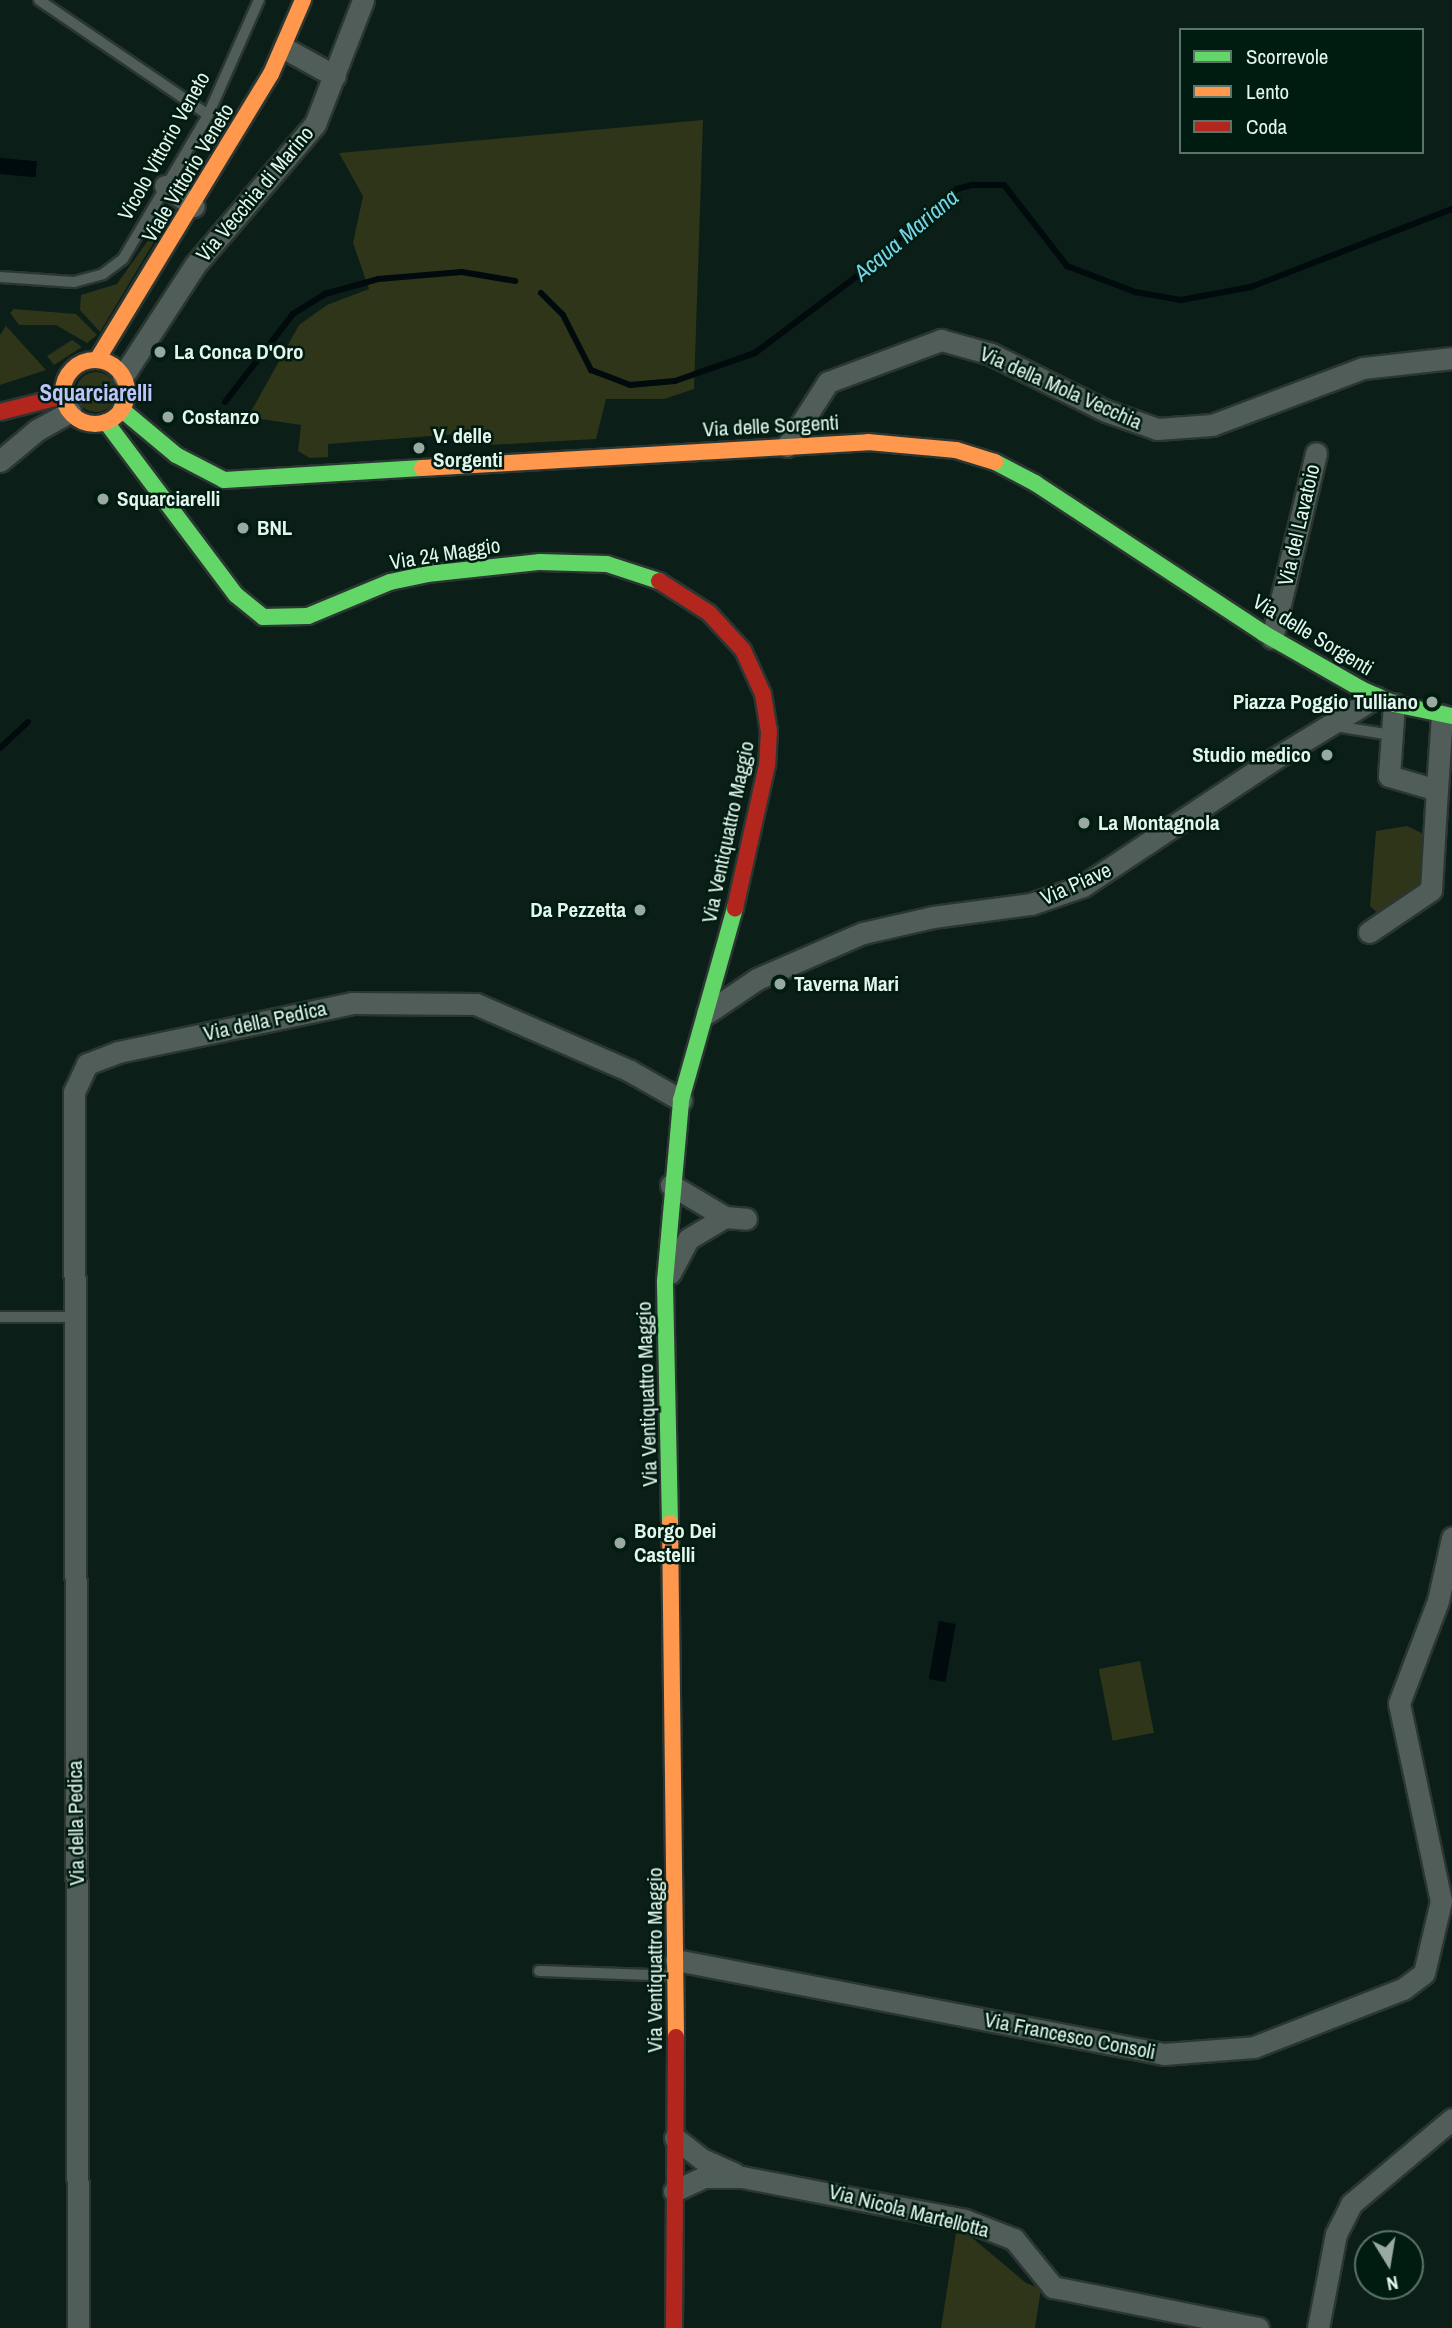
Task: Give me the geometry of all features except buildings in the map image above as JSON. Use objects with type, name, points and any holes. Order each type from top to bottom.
[{"type":"main road","name":"Viale Vittorio Veneto","points":[[97,360],[194,206],[284,48],[303,0]]},
{"type":"main road","points":[[97,360],[123,376],[127,393],[121,409],[106,422],[86,422],[67,404],[71,370],[97,360]]},
{"type":"main road","points":[[0,412],[67,404]]},
{"type":"main road","name":"Via delle Sorgenti","points":[[121,409],[176,455],[224,480],[787,446],[915,444],[997,463],[1082,512],[1272,638],[1385,700],[1447,716]]},
{"type":"main road","name":"Via 24 Maggio","points":[[106,422],[236,595],[264,617],[308,616],[390,582],[427,574],[540,562],[607,564],[652,577],[709,613],[736,640],[760,682]]},
{"type":"main road","name":"Via Ventiquattro Maggio","points":[[674,2328],[675,1633],[665,1281],[671,1185],[681,1100],[706,1013],[767,765],[769,730],[760,682]]},
{"type":"street","name":"Via Vecchia di Marino","points":[[123,376],[195,265],[315,124],[362,0]]},
{"type":"street","points":[[284,48],[335,76]]},
{"type":"street","points":[[165,186],[194,206]]},
{"type":"street","name":"Via della Mola Vecchia","points":[[787,446],[828,382],[941,340],[991,354],[1106,411],[1157,429],[1212,425],[1363,368],[1452,358]]},
{"type":"street","points":[[0,461],[67,404]]},
{"type":"street","name":"Via del Lavatoio","points":[[1272,638],[1315,453]]},
{"type":"street","points":[[1385,700],[1391,735],[1389,776],[1437,790]]},
{"type":"street","name":"Via Piave","points":[[706,1013],[757,979],[863,933],[924,918],[1031,904],[1083,886],[1332,725],[1385,700]]},
{"type":"street","points":[[1369,932],[1431,890],[1437,790],[1447,716]]},
{"type":"street","name":"Via della Pedica","points":[[78,2328],[74,1092],[88,1064],[118,1052],[352,1003],[476,1004],[630,1071],[681,1100]]},
{"type":"street","points":[[665,1281],[688,1239],[736,1218],[671,1185]]},
{"type":"street","name":"Via Francesco Consoli","points":[[676,1968],[1164,2054],[1254,2047],[1403,1989],[1424,1973],[1441,1901],[1399,1703],[1438,1601],[1452,1538]]},
{"type":"street","points":[[1318,2328],[1336,2234],[1350,2204],[1452,2119]]},
{"type":"street","points":[[675,2138],[702,2159],[742,2176]]},
{"type":"street","points":[[674,2191],[704,2177],[742,2176]]},
{"type":"street","name":"Via Nicola Martellotta","points":[[742,2176],[965,2220],[1014,2239],[1053,2287],[1258,2328]]},
{"type":"lane","points":[[39,0],[208,115]]},
{"type":"lane","name":"Vicolo Vittorio Veneto","points":[[0,276],[74,282],[103,274],[123,259],[208,115],[259,0]]},
{"type":"lane","points":[[1332,725],[1391,735]]},
{"type":"lane","points":[[0,1317],[75,1318]]},
{"type":"lane","points":[[539,1971],[676,1968]]},
{"type":"green space","points":[[703,120],[694,389],[664,399],[606,399],[596,439],[470,446],[469,433],[328,444],[328,457],[310,458],[298,451],[301,425],[248,417],[299,325],[327,305],[369,289],[353,243],[363,196],[339,153]]},
{"type":"green space","points":[[164,218],[167,220],[100,332],[80,310],[81,295],[117,284]]},
{"type":"green space","points":[[14,309],[76,314],[97,335],[87,343],[56,325],[19,325],[10,313]]},
{"type":"green space","points":[[6,326],[46,370],[0,385],[0,335]]},
{"type":"green space","points":[[72,340],[82,347],[54,365],[47,356]]},
{"type":"green space","points":[[96,372],[110,378],[116,392],[110,406],[96,412],[82,406],[76,392],[82,378]]},
{"type":"green space","points":[[1407,826],[1434,839],[1431,890],[1386,921],[1370,906],[1376,831]]},
{"type":"green space","points":[[1140,1661],[1154,1733],[1113,1741],[1099,1669]]},
{"type":"green space","points":[[956,2233],[970,2236],[1026,2283],[1041,2289],[1035,2328],[941,2328]]},
{"type":"shaded area","points":[[0,158],[37,161],[35,177],[0,174]]},
{"type":"shaded area","points":[[939,1621],[956,1624],[945,1682],[929,1679]]},
{"type":"waterway","name":"Acqua Mariana","points":[[541,293],[563,315],[591,370],[630,385],[675,381],[755,353],[856,277],[957,189],[972,185],[1004,185],[1067,266],[1135,292],[1181,300],[1251,287],[1452,209]]},
{"type":"waterway","points":[[225,402],[293,314],[325,294],[378,279],[462,272],[515,281]]},
{"type":"waterway","points":[[0,748],[28,722]]},
{"type":"traffic: fast","points":[[121,409],[176,455],[224,480],[422,468]]},
{"type":"traffic: fast","points":[[106,422],[236,595],[263,617],[308,616],[390,582],[427,574],[540,562],[607,564],[659,581]]},
{"type":"traffic: fast","points":[[995,462],[1035,483],[1263,633],[1361,689],[1394,704],[1452,716]]},
{"type":"traffic: fast","points":[[670,1523],[665,1281],[681,1100],[735,908]]},
{"type":"traffic: slow","points":[[97,360],[271,74],[303,0]]},
{"type":"traffic: slow","points":[[95,360],[113,366],[121,374],[127,392],[121,410],[113,418],[95,424],[77,418],[69,410],[63,392],[69,374],[77,366],[95,360]]},
{"type":"traffic: slow","points":[[422,468],[868,442],[956,450],[995,462]]},
{"type":"traffic: slow","points":[[670,1523],[676,2037]]},
{"type":"traffic: jam","points":[[0,412],[63,396]]},
{"type":"traffic: jam","points":[[659,581],[709,613],[743,650],[763,694],[769,730],[767,765],[735,908]]},
{"type":"traffic: jam","points":[[674,2328],[676,2037]]},
{"type":"place","name":"La Conca D'Oro","points":[[160,352]]},
{"type":"place","name":"Costanzo","points":[[168,417]]},
{"type":"place","name":"V. delle Sorgenti","points":[[419,448]]},
{"type":"place","name":"Squarciarelli","points":[[103,499]]},
{"type":"place","name":"BNL","points":[[243,528]]},
{"type":"place","name":"Piazza Poggio Tulliano","points":[[1432,702]]},
{"type":"place","name":"Studio medico","points":[[1327,755]]},
{"type":"place","name":"La Montagnola","points":[[1084,823]]},
{"type":"place","name":"Da Pezzetta","points":[[640,910]]},
{"type":"place","name":"Taverna Mari","points":[[780,984]]},
{"type":"place","name":"Borgo Dei Castelli","points":[[620,1543]]},
{"type":"district","name":"Squarciarelli","points":[[96,393]]}]
